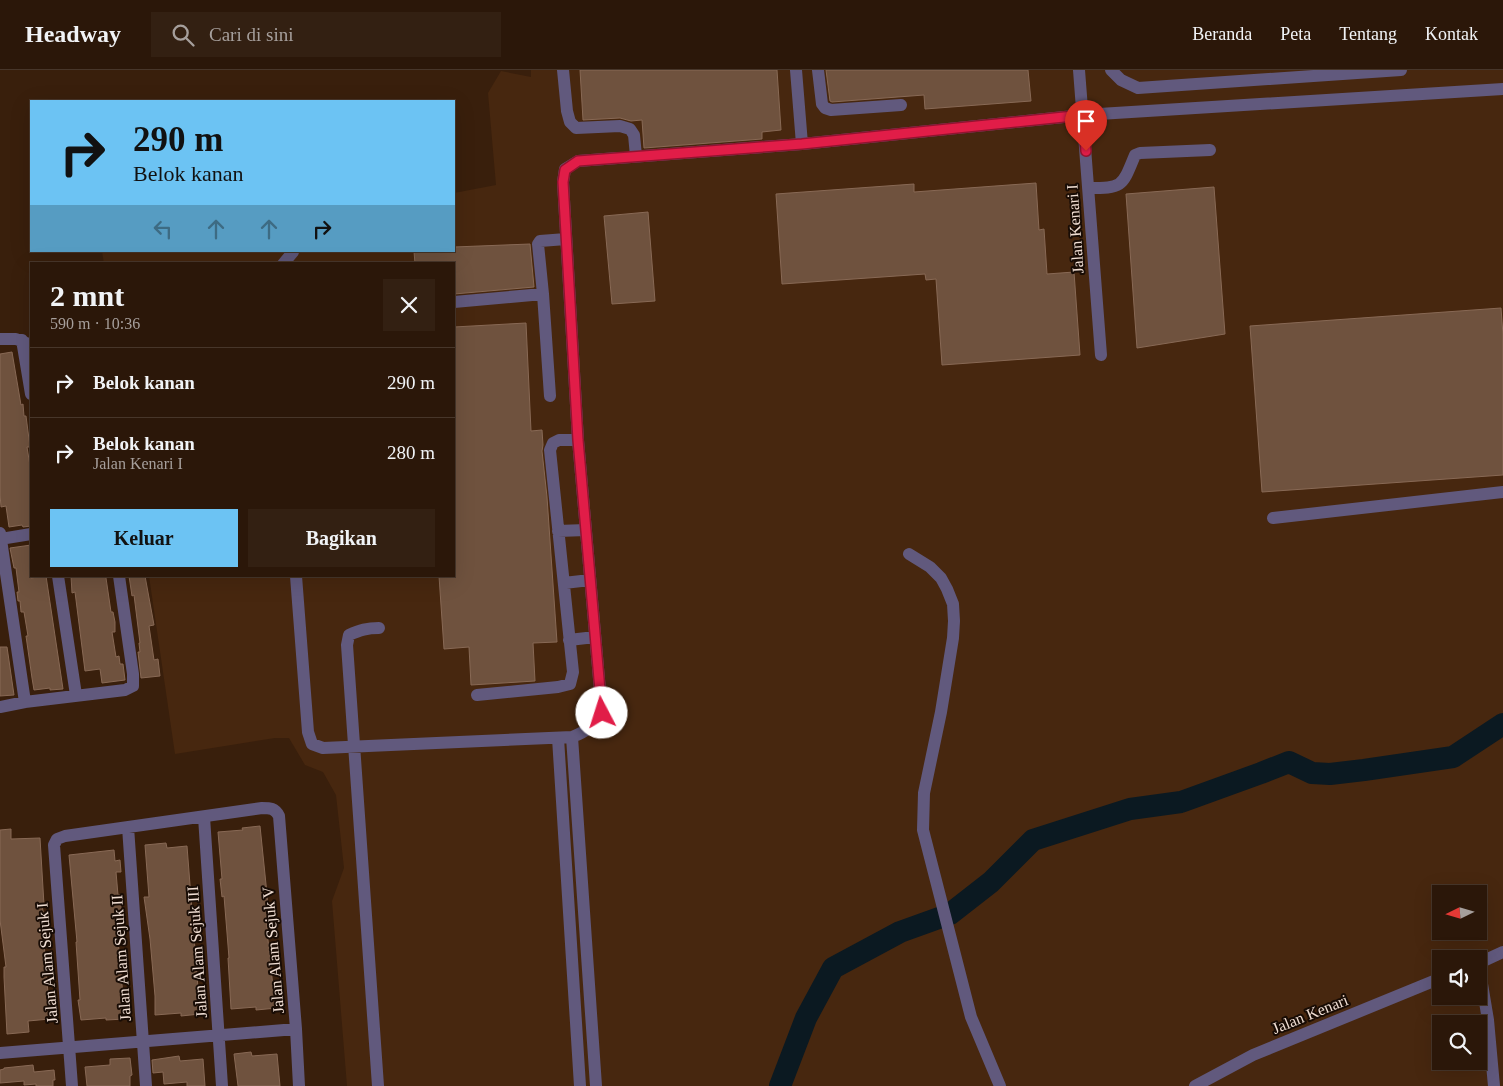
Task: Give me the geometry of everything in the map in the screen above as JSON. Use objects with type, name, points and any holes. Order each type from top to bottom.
[{"type":"street","points":[[563,70],[567,112],[570,122],[576,128],[620,126],[630,129],[634,135],[636,156]]},
{"type":"street","points":[[796,70],[802,144]]},
{"type":"street","points":[[818,70],[824,108],[831,110],[902,105]]},
{"type":"street","name":"Jalan Kenari I","points":[[1079,70],[1101,355]]},
{"type":"street","points":[[1111,70],[1121,80],[1138,88],[1304,74],[1401,70]]},
{"type":"street","points":[[296,577],[308,732],[312,744],[323,748],[572,737],[584,733],[592,727],[602,713],[578,440],[563,182],[565,170],[578,161],[802,144],[1083,115],[1503,90]]},
{"type":"street","points":[[1088,188],[1118,186],[1124,180],[1135,155],[1140,153],[1210,150]]},
{"type":"street","points":[[550,396],[538,244],[540,241],[566,239]]},
{"type":"street","points":[[285,262],[293,252]]},
{"type":"street","points":[[455,302],[543,294]]},
{"type":"street","points":[[0,339],[16,339],[27,342],[30,381]]},
{"type":"street","points":[[476,695],[558,688],[570,684],[573,672],[550,450],[553,443],[559,440],[578,440]]},
{"type":"street","points":[[1273,518],[1503,492]]},
{"type":"street","points":[[558,531],[586,530]]},
{"type":"street","points":[[25,702],[0,537],[30,534]]},
{"type":"street","points":[[909,554],[930,567],[940,578],[947,589],[952,604],[954,621],[949,672],[924,793],[923,830],[971,1017],[1000,1086]]},
{"type":"street","points":[[58,577],[76,695]]},
{"type":"street","points":[[0,707],[76,695],[125,690],[133,686],[133,674],[119,577]]},
{"type":"street","points":[[564,583],[590,580]]},
{"type":"street","points":[[378,1086],[347,644],[349,635],[357,631],[366,628],[379,628]]},
{"type":"street","points":[[569,640],[595,637]]},
{"type":"street","points":[[572,737],[596,1086]]},
{"type":"street","points":[[558,738],[580,1086]]},
{"type":"street","name":"Jalan Alam Sejuk V","points":[[204,817],[262,808],[272,808],[277,811],[279,816],[299,1086]]},
{"type":"street","points":[[128,827],[204,817]]},
{"type":"street","name":"Jalan Alam Sejuk III","points":[[204,817],[222,1086]]},
{"type":"street","name":"Jalan Alam Sejuk I","points":[[72,1086],[54,845],[58,839],[65,836],[128,827]]},
{"type":"street","name":"Jalan Alam Sejuk II","points":[[128,827],[146,1086]]},
{"type":"street","points":[[1487,960],[1503,952]]},
{"type":"street","name":"Jalan Kenari","points":[[1195,1086],[1253,1055],[1432,982]]},
{"type":"street","points":[[1486,1005],[1494,1086]]},
{"type":"street","points":[[0,1053],[296,1029]]},
{"type":"shaded area","points":[[531,70],[1503,70],[1503,1086],[347,1086],[332,901],[344,868],[336,795],[323,772],[305,765],[289,738],[275,738],[175,754],[149,577],[455,577],[455,262],[104,262],[102,252],[455,252],[455,193],[496,185],[488,93],[501,71],[531,77]]},
{"type":"building","points":[[580,70],[777,70],[781,130],[762,132],[762,139],[644,148],[642,120],[631,121],[620,118],[583,120]]},
{"type":"building","points":[[826,70],[1028,70],[1031,101],[925,109],[924,95],[832,102],[830,101]]},
{"type":"building","points":[[1036,183],[1039,230],[1044,229],[1047,274],[1074,272],[1080,355],[942,365],[936,279],[926,280],[925,274],[782,284],[776,194],[914,184],[914,192]]},
{"type":"building","points":[[1214,187],[1225,334],[1137,348],[1126,194]]},
{"type":"building","points":[[648,212],[655,301],[612,304],[604,216]]},
{"type":"building","points":[[530,244],[534,287],[455,294],[455,262],[415,262],[414,252],[455,252],[455,247]]},
{"type":"building","points":[[1501,308],[1503,335],[1503,475],[1262,492],[1250,326]]},
{"type":"building","points":[[526,323],[531,431],[542,430],[557,642],[533,643],[535,681],[471,685],[469,647],[444,649],[439,577],[455,577],[455,327]]},
{"type":"building","points":[[12,352],[21,405],[23,404],[24,416],[26,416],[30,447],[27,447],[30,466],[30,526],[9,527],[6,506],[1,507],[0,354]]},
{"type":"building","points":[[30,545],[30,577],[46,577],[63,689],[34,690],[24,612],[21,612],[20,601],[18,601],[17,592],[19,592],[16,568],[14,568],[10,548]]},
{"type":"building","points":[[71,577],[106,577],[111,612],[113,612],[115,622],[115,632],[112,632],[116,657],[119,656],[120,664],[123,664],[125,680],[102,683],[100,669],[85,671],[75,592],[72,593]]},
{"type":"building","points":[[129,577],[145,577],[154,625],[149,626],[154,660],[158,659],[160,676],[141,678],[138,652],[140,652],[140,643],[134,595],[132,596]]},
{"type":"building","points":[[0,647],[7,647],[14,695],[0,696]]},
{"type":"building","points":[[260,826],[267,894],[268,940],[277,1008],[256,1010],[256,1007],[231,1009],[229,958],[224,896],[222,897],[220,879],[222,879],[218,832],[243,830],[242,828]]},
{"type":"building","points":[[11,829],[11,839],[40,838],[44,905],[42,905],[44,917],[42,917],[50,1019],[28,1021],[29,1032],[7,1034],[4,977],[4,967],[6,967],[0,920],[0,830]]},
{"type":"building","points":[[166,843],[167,848],[187,846],[200,1014],[181,1016],[181,1013],[155,1015],[150,939],[144,897],[149,897],[145,845]]},
{"type":"building","points":[[114,850],[115,861],[120,860],[121,872],[116,872],[123,928],[121,929],[122,938],[118,939],[125,1019],[81,1020],[78,1000],[80,1000],[77,942],[69,855]]},
{"type":"building","points":[[251,1052],[252,1056],[277,1054],[280,1086],[238,1086],[234,1054]]},
{"type":"building","points":[[179,1056],[180,1061],[203,1059],[205,1086],[187,1086],[187,1082],[164,1084],[163,1072],[153,1073],[152,1060]]},
{"type":"building","points":[[130,1058],[132,1075],[130,1076],[130,1086],[87,1086],[85,1067],[110,1065],[110,1059]]},
{"type":"building","points":[[33,1065],[34,1072],[54,1070],[55,1080],[53,1080],[53,1086],[24,1085],[24,1081],[0,1083],[0,1070]]},
{"type":"waterway","points":[[780,1086],[806,1018],[833,968],[900,932],[950,914],[991,882],[1033,840],[1130,809],[1181,802],[1289,762],[1312,773],[1330,774],[1453,757],[1503,724]]},
{"type":"route","points":[[602,713],[578,440],[563,182],[565,170],[578,161],[802,144],[1083,115],[1086,151]]}]
